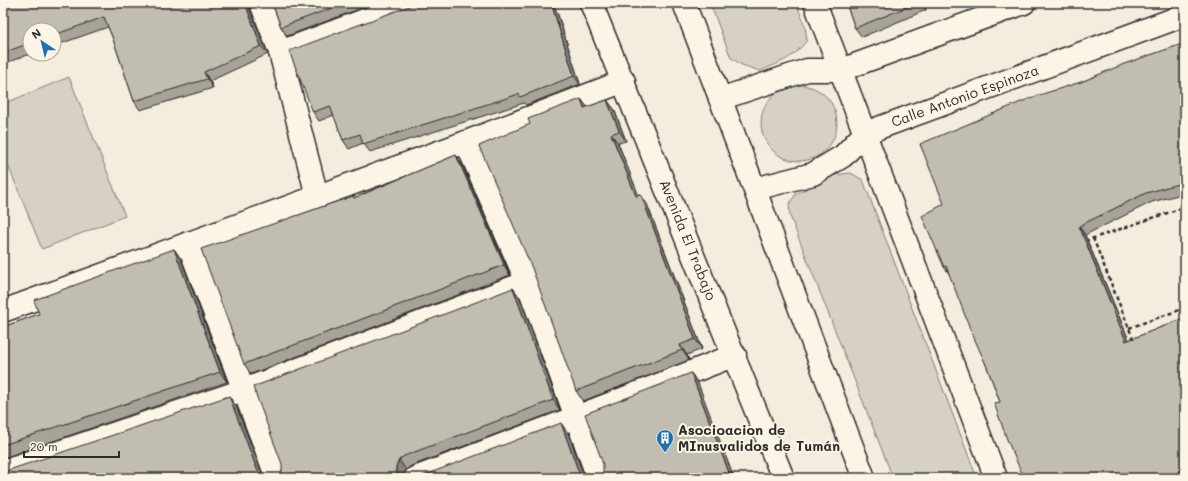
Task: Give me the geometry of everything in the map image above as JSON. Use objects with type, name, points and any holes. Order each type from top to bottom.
[{"type":"street","points":[[261,3],[280,52],[317,196]]},
{"type":"street","points":[[280,52],[410,3]]},
{"type":"street","name":"Avenida El Trabajo","points":[[591,3],[735,355],[783,478]]},
{"type":"street","points":[[684,3],[864,478]]},
{"type":"street","points":[[815,3],[996,478]]},
{"type":"street","points":[[720,99],[807,70],[841,70],[1024,3]]},
{"type":"street","name":"Calle Antonio Espinoza","points":[[755,189],[812,174],[843,156],[865,133],[1185,15]]},
{"type":"street","points":[[3,311],[466,142],[624,81]]},
{"type":"street","points":[[466,142],[527,282],[598,478]]},
{"type":"street","points":[[188,243],[277,478]]},
{"type":"street","points":[[3,470],[244,390],[527,282]]},
{"type":"street","points":[[415,478],[735,355]]},
{"type":"path","points":[[1078,244],[1185,207]]},
{"type":"path","points":[[1093,238],[1135,343]]},
{"type":"path","points":[[1129,328],[1185,308]]},
{"type":"shaded area","points":[[710,3],[796,3],[805,26],[807,40],[792,56],[760,71],[742,65],[731,58]]},
{"type":"shaded area","points":[[69,77],[125,216],[42,249],[3,153],[3,104]]},
{"type":"shaded area","points":[[799,85],[813,88],[826,96],[834,109],[837,123],[834,137],[826,150],[813,158],[799,161],[785,158],[772,150],[764,137],[761,123],[764,109],[772,96],[785,88]]},
{"type":"shaded area","points":[[851,173],[863,180],[977,478],[893,478],[790,216],[789,204],[796,194],[834,175]]},
{"type":"building","points":[[3,3],[245,3],[261,46],[204,72],[207,79],[134,101],[104,17],[62,32],[62,22],[22,22],[22,46],[3,53]]},
{"type":"building","points":[[272,3],[345,3],[281,27]]},
{"type":"building","points":[[412,3],[551,3],[574,76],[520,97],[519,94],[363,144],[360,134],[343,140],[330,106],[313,112],[289,51],[409,6]]},
{"type":"building","points":[[846,3],[917,3],[855,28]]},
{"type":"building","points":[[1185,43],[1185,182],[1146,193],[1079,226],[1126,341],[1185,318],[1185,469],[1178,472],[1180,478],[1024,478],[1008,442],[994,403],[1000,402],[987,367],[971,331],[946,266],[944,267],[922,216],[944,204],[920,144],[1033,97],[1081,82],[1124,64]]},
{"type":"building","points":[[581,99],[584,108],[607,100],[619,131],[611,134],[636,196],[641,195],[695,339],[680,345],[682,350],[576,391],[532,268],[479,146],[530,124],[528,119]]},
{"type":"building","points":[[456,155],[504,265],[244,364],[201,249],[353,196],[354,198]]},
{"type":"building","points":[[174,249],[220,372],[3,445],[3,327],[39,314],[34,300]]},
{"type":"building","points":[[513,288],[553,400],[404,456],[399,460],[396,466],[396,472],[401,478],[277,478],[280,476],[282,464],[253,387]]},
{"type":"building","name":"Asocioacion de MInusvalidos de Tumán","points":[[691,373],[731,478],[597,478],[601,476],[603,464],[585,414]]},
{"type":"building","points":[[229,396],[258,472],[263,478],[3,478],[3,472]]},
{"type":"building","points":[[561,423],[579,473],[584,478],[417,478]]},
{"type":"place","name":"Asocioacion de MInusvalidos de Tumán","points":[[665,453]]}]
